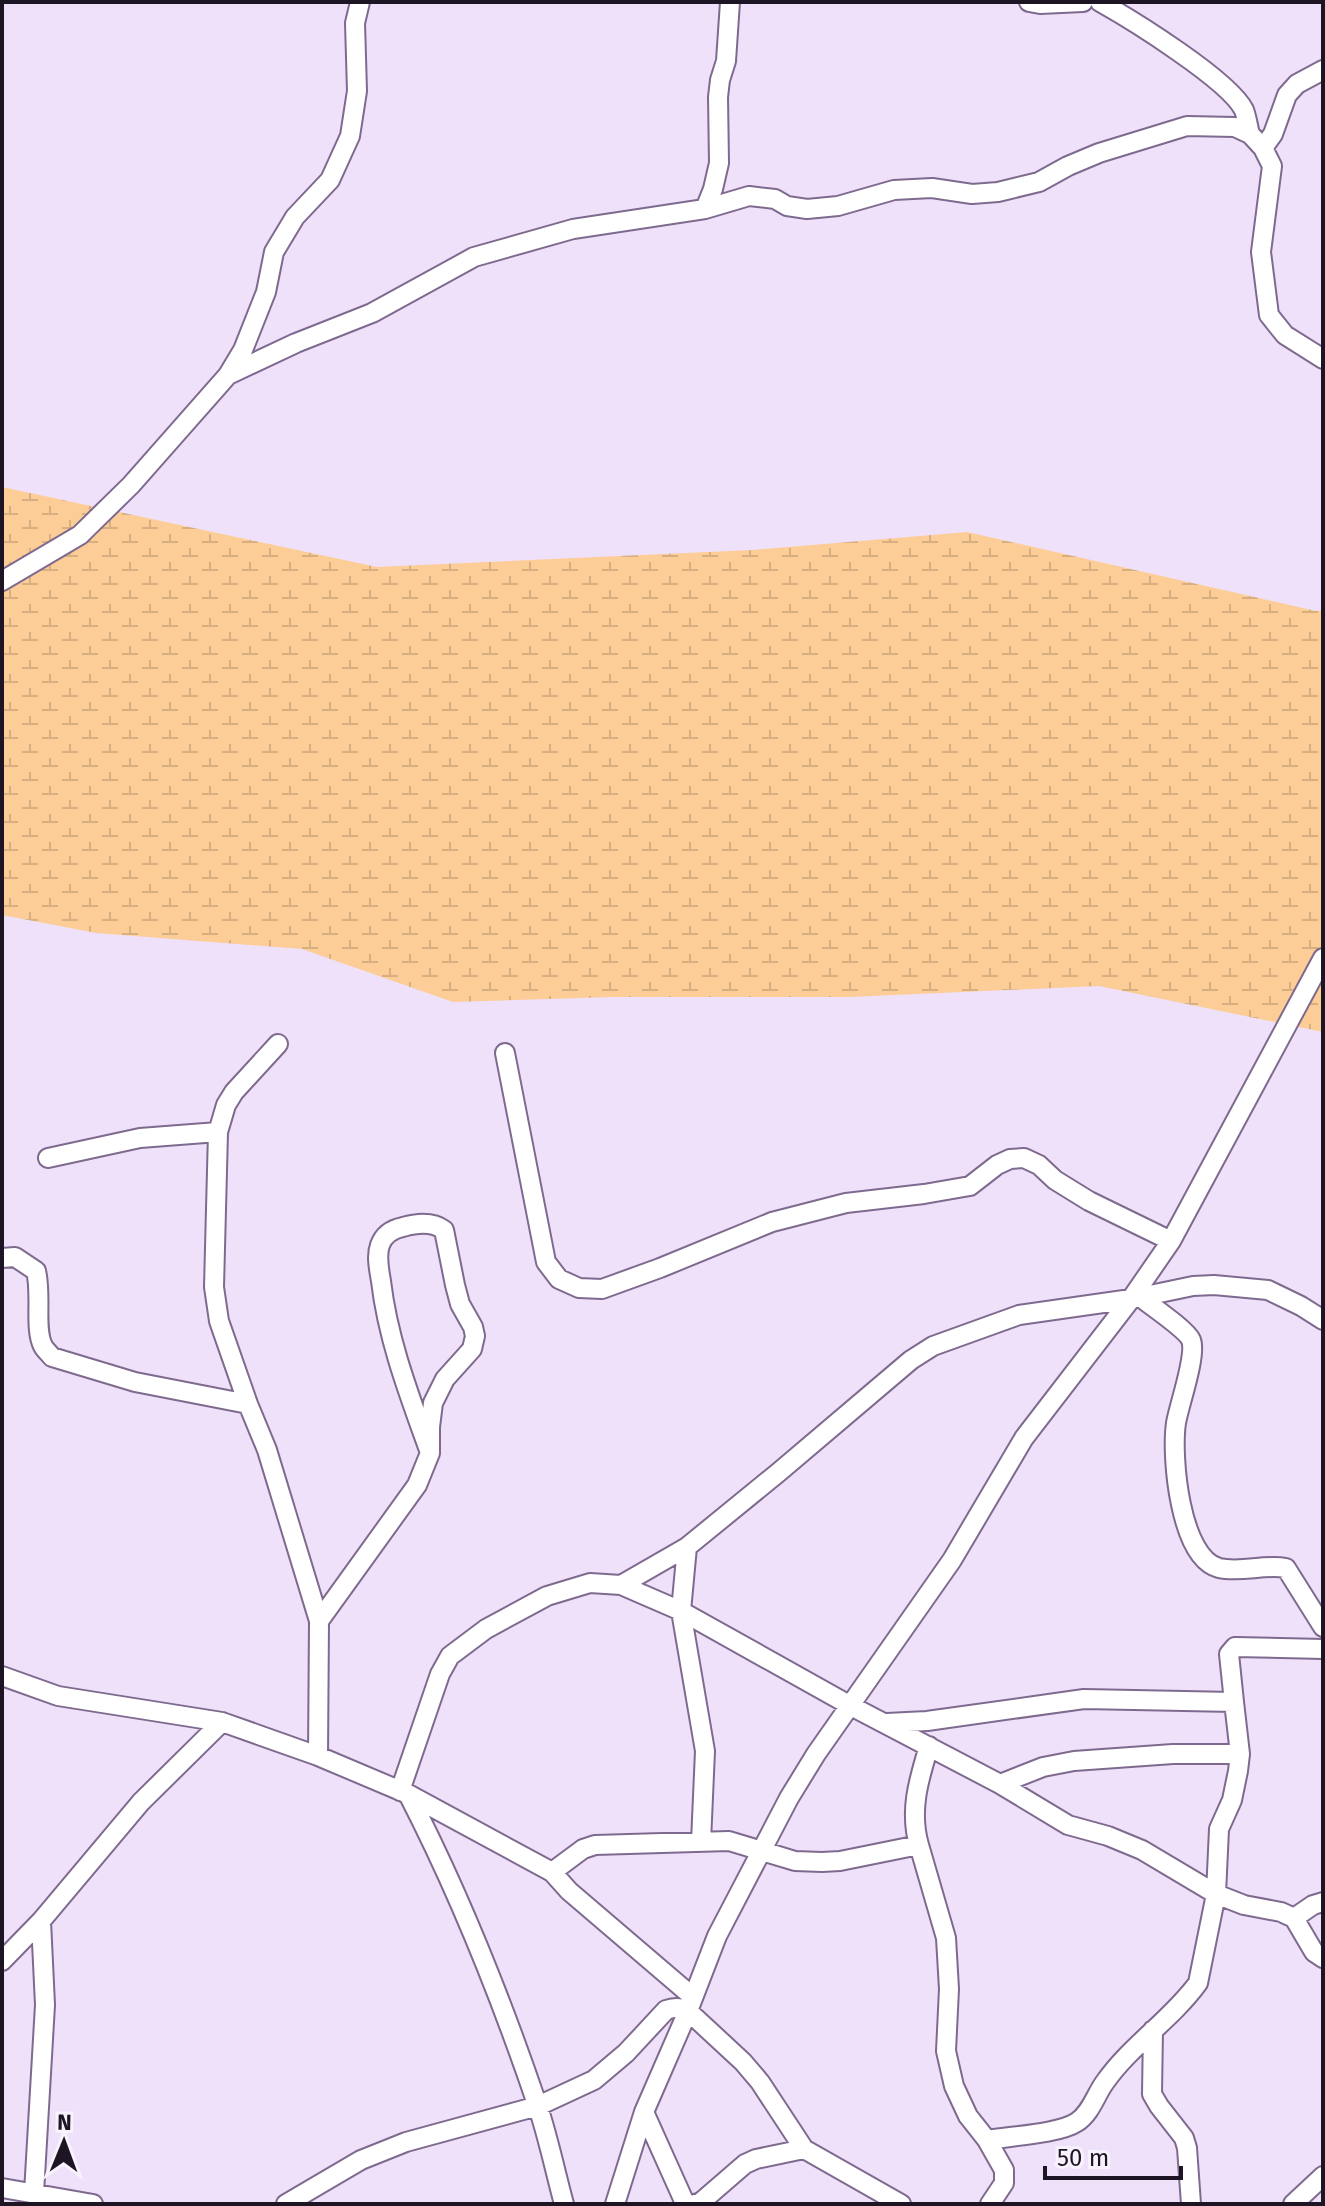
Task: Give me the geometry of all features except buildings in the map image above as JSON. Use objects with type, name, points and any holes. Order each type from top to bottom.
[{"type":"street","points":[[2,581],[80,535],[131,485],[228,375],[243,350],[266,292],[274,252],[295,217],[330,180],[350,136],[357,91],[355,23],[360,2]]},
{"type":"street","points":[[705,209],[719,163],[718,97],[726,61],[730,2]]},
{"type":"street","points":[[1029,2],[1083,2]]},
{"type":"street","points":[[1100,2],[1171,47],[1230,93],[1243,109],[1272,166],[1261,252],[1269,315],[1285,335],[1323,359]]},
{"type":"street","points":[[1257,141],[1273,134],[1287,95],[1297,84],[1323,70]]},
{"type":"street","points":[[228,375],[296,343],[372,313],[474,257],[573,229],[684,214],[749,196],[775,199],[787,206],[807,209],[838,206],[904,189],[932,188],[972,194],[998,192],[1039,182],[1099,153],[1187,126],[1235,127],[1257,141]]},
{"type":"street","points":[[615,2204],[644,2112],[717,1936],[795,1787],[952,1560],[1024,1438],[1135,1298],[1171,1241],[1323,958]]},
{"type":"street","points":[[278,1044],[234,1092],[226,1105],[218,1132],[214,1287],[219,1321],[267,1450],[319,1621],[318,1756]]},
{"type":"street","points":[[505,1053],[546,1262],[559,1279],[579,1288],[602,1289],[772,1222],[846,1203],[970,1186],[1010,1159],[1024,1158],[1039,1165],[1055,1180],[1089,1201],[1171,1241]]},
{"type":"street","points":[[48,1158],[140,1138],[218,1132]]},
{"type":"street","points":[[319,1621],[417,1485],[430,1453],[433,1403],[445,1379],[472,1349],[475,1336],[473,1327],[460,1304],[444,1230],[428,1223],[389,1232],[381,1242],[378,1256],[381,1289],[395,1356],[430,1453]]},
{"type":"street","points":[[2,1258],[15,1257],[36,1271],[40,1285],[39,1330],[43,1346],[52,1357],[135,1382],[248,1404]]},
{"type":"street","points":[[621,1585],[687,1547],[911,1360],[933,1346],[1019,1315],[1193,1286],[1268,1290],[1323,1320]]},
{"type":"street","points":[[1135,1298],[1184,1331],[1192,1344],[1187,1382],[1176,1424],[1176,1472],[1194,1546],[1207,1561],[1219,1568],[1248,1569],[1272,1565],[1286,1568],[1323,1627]]},
{"type":"street","points":[[687,1547],[681,1611],[705,1751],[701,1842]]},
{"type":"street","points":[[564,2204],[538,2106],[457,1894],[404,1792],[440,1674],[450,1656],[486,1629],[547,1596],[590,1583],[621,1585],[681,1611],[851,1706],[1000,1784],[1068,1825],[1142,1850],[1216,1894],[1294,1918],[1314,1952],[1323,1958]]},
{"type":"street","points":[[987,2140],[1064,2129],[1077,2122],[1085,2116],[1107,2079],[1198,1983],[1216,1894],[1219,1829],[1232,1800],[1240,1754],[1229,1654],[1235,1647],[1323,1649]]},
{"type":"street","points":[[2,1676],[58,1696],[222,1722],[318,1756],[404,1792],[552,1872],[690,2004],[743,2062],[760,2082],[804,2149],[901,2204]]},
{"type":"street","points":[[886,1723],[927,1721],[1084,1699],[1234,1702]]},
{"type":"street","points":[[2,1961],[41,1921],[141,1802],[222,1722]]},
{"type":"street","points":[[929,1746],[914,1802],[915,1826],[946,1938],[949,1989],[946,2051],[954,2086],[968,2116],[987,2140],[1004,2170],[1004,2183],[990,2204]]},
{"type":"street","points":[[1000,1784],[1043,1767],[1074,1761],[1173,1754],[1240,1754]]},
{"type":"street","points":[[552,1872],[583,1849],[595,1845],[729,1841],[795,1861],[822,1862],[919,1845]]},
{"type":"street","points":[[1294,1918],[1323,1902]]},
{"type":"street","points":[[34,2193],[45,2005],[41,1921]]},
{"type":"street","points":[[286,2204],[361,2160],[406,2142],[538,2106],[594,2080],[626,2053],[666,2010],[690,2004]]},
{"type":"street","points":[[1153,2030],[1152,2094],[1184,2138],[1191,2204]]},
{"type":"street","points":[[644,2112],[688,2204]]},
{"type":"street","points":[[695,2204],[745,2164],[804,2149]]},
{"type":"street","points":[[1293,2204],[1321,2180]]},
{"type":"street","points":[[2,2188],[93,2204]]},
{"type":"green space","points":[[2,487],[377,567],[753,550],[967,532],[1316,611],[1323,610],[1323,1032],[1099,986],[850,997],[613,997],[453,1002],[302,949],[96,933],[2,915]]}]
